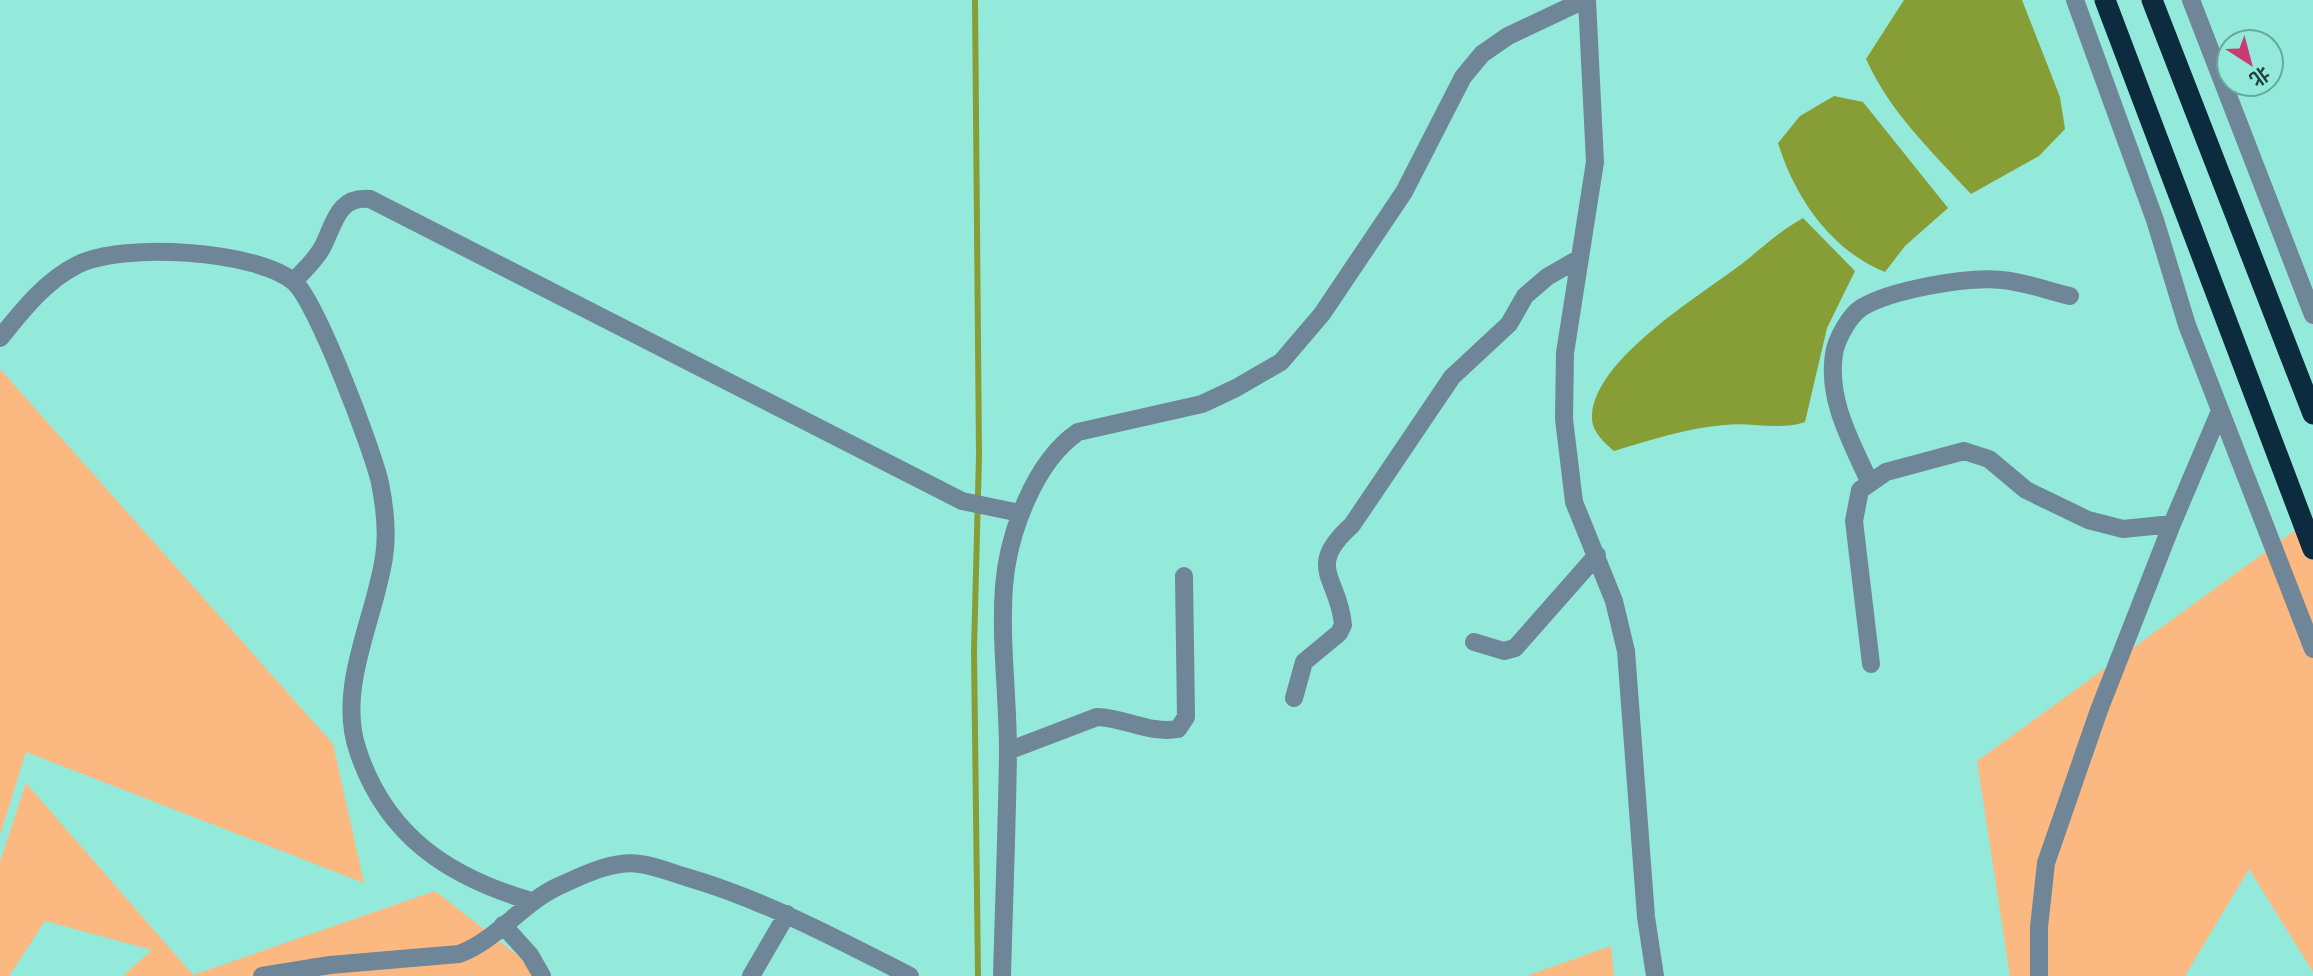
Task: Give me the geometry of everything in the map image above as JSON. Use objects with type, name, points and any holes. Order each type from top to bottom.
[{"type":"highway","points":[[2105,0],[2313,549]]},
{"type":"highway","points":[[2152,0],[2313,414]]},
{"type":"street","points":[[1002,976],[1008,751],[1004,585],[1020,513],[1047,462],[1062,443],[1078,432],[1202,404],[1281,362],[1322,314],[1404,192],[1463,77],[1482,54],[1508,36],[1585,0],[1595,162],[1565,353],[1564,419],[1574,502],[1614,601],[1626,651],[1646,917],[1655,976]]},
{"type":"street","points":[[2075,0],[2151,209],[2187,326],[2313,649]]},
{"type":"street","points":[[2190,0],[2313,315]]},
{"type":"street","points":[[294,281],[315,259],[343,205],[356,197],[370,199],[962,501],[1020,513]]},
{"type":"street","points":[[0,338],[36,293],[76,265],[103,255],[160,250],[204,255],[247,261],[294,281],[310,305],[368,442],[387,522],[384,557],[353,685],[351,723],[358,751],[377,793],[412,841],[468,880],[531,901]]},
{"type":"street","points":[[1294,698],[1304,662],[1339,633],[1343,625],[1328,576],[1326,560],[1336,540],[1352,525],[1452,377],[1509,324],[1525,296],[1547,277],[1580,258]]},
{"type":"street","points":[[1869,481],[1839,416],[1833,379],[1834,351],[1859,309],[1881,299],[1950,281],[2002,280],[2070,296]]},
{"type":"street","points":[[2039,976],[2039,927],[2046,863],[2099,710],[2172,524],[2221,411]]},
{"type":"street","points":[[1871,664],[1854,521],[1860,490],[1869,481],[1886,472],[1964,451],[1989,459],[2026,490],[2088,520],[2123,529],[2172,524]]},
{"type":"street","points":[[1474,642],[1504,651],[1515,648],[1597,555]]},
{"type":"street","points":[[1008,751],[1097,717],[1113,718],[1157,732],[1178,729],[1186,717],[1184,576]]},
{"type":"street","points":[[262,976],[330,965],[459,954],[474,948],[531,901],[606,867],[639,863],[715,885],[787,914],[910,976]]},
{"type":"street","points":[[751,976],[787,914]]},
{"type":"street","points":[[503,925],[530,955],[542,976]]},
{"type":"shaded area","points":[[1904,0],[2022,0],[2060,97],[2065,129],[2039,156],[1971,194],[1899,114],[1866,59]]},
{"type":"shaded area","points":[[1834,96],[1863,102],[1948,208],[1905,246],[1885,272],[1848,250],[1818,220],[1794,183],[1778,143],[1800,116]]},
{"type":"shaded area","points":[[1803,218],[1855,271],[1827,328],[1805,422],[1785,426],[1735,424],[1696,429],[1614,451],[1602,440],[1592,421],[1597,394],[1611,373],[1652,330]]},
{"type":"shaded area","points":[[0,369],[333,744],[364,883],[26,752],[0,835]]},
{"type":"shaded area","points":[[2304,524],[2313,555],[2313,972],[2249,869],[2185,976],[2010,976],[1977,761]]},
{"type":"shaded area","points":[[26,783],[193,975],[435,891],[544,976],[123,976],[152,950],[45,921],[9,976],[0,976],[0,862]]},
{"type":"shaded area","points":[[1611,946],[1614,976],[1526,976]]},
{"type":"waterway","points":[[975,0],[979,456],[974,650],[978,976]]}]
